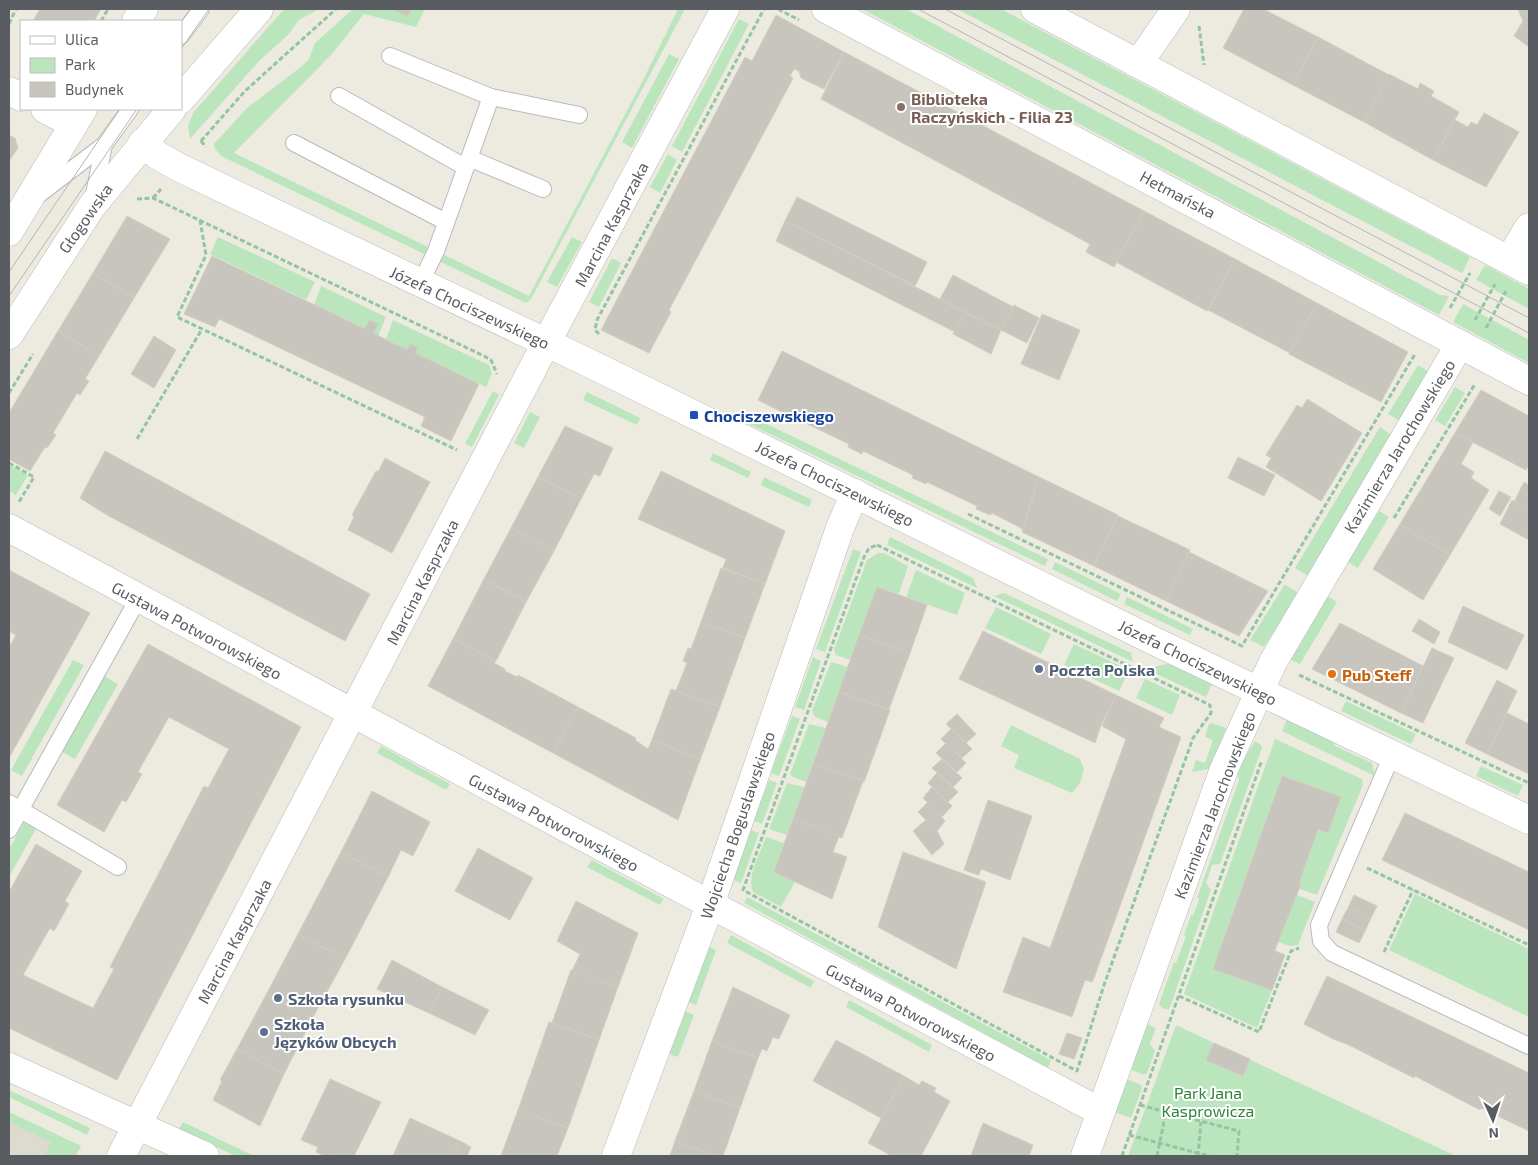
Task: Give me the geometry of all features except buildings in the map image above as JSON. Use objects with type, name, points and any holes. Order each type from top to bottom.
[{"type":"street","points":[[137,20],[144,9]]},
{"type":"street","points":[[182,97],[259,9]]},
{"type":"street","name":"Marcina Kasprzaka","points":[[121,1156],[546,343],[725,9]]},
{"type":"street","name":"Hetmańska","points":[[826,9],[1529,381]]},
{"type":"street","points":[[1035,9],[1519,265],[1529,227]]},
{"type":"street","points":[[1138,64],[1176,9]]},
{"type":"street","points":[[9,232],[79,116],[50,110]]},
{"type":"street","name":"Głogowska","points":[[9,335],[92,206],[171,110]]},
{"type":"street","name":"Józefa Chociszewskiego","points":[[142,143],[157,156],[178,167],[546,343],[1258,691],[1529,820]]},
{"type":"street","name":"Kazimierza Jarochowskiego","points":[[1085,1156],[1224,769],[1258,691],[1283,645],[1460,344]]},
{"type":"street","name":"Wojciecha Bogusławskiego","points":[[616,1156],[710,905],[840,528],[855,494]]},
{"type":"street","name":"Gustawa Potworowskiego","points":[[9,528],[710,905],[1101,1112]]},
{"type":"street","points":[[9,1066],[107,1113],[138,1124],[205,1156]]},
{"type":"lane","points":[[182,35],[201,9]]},
{"type":"lane","points":[[390,56],[491,98],[579,115]]},
{"type":"lane","points":[[339,96],[467,163],[544,190]]},
{"type":"lane","points":[[420,284],[446,222],[491,98]]},
{"type":"lane","points":[[25,205],[104,145],[129,110]]},
{"type":"lane","points":[[294,143],[446,222]]},
{"type":"lane","points":[[92,206],[104,145]]},
{"type":"lane","points":[[9,830],[15,806],[138,599]]},
{"type":"lane","points":[[1392,755],[1346,858],[1319,925],[1318,933],[1325,948],[1529,1046]]},
{"type":"lane","points":[[15,806],[118,867]]},
{"type":"path","points":[[9,24],[16,9]]},
{"type":"path","points":[[102,20],[108,9]]},
{"type":"path","points":[[196,146],[244,91],[336,9]]},
{"type":"path","points":[[602,338],[595,330],[597,320],[763,9]]},
{"type":"path","points":[[1198,25],[1205,73]]},
{"type":"path","points":[[162,189],[153,198],[484,356],[491,360],[497,374],[495,378]]},
{"type":"path","points":[[200,220],[206,254],[177,317],[458,450]]},
{"type":"path","points":[[1460,344],[1519,265]]},
{"type":"path","points":[[1448,312],[1473,267]]},
{"type":"path","points":[[138,439],[202,329]]},
{"type":"path","points":[[963,512],[1242,646],[1418,349]]},
{"type":"path","points":[[1390,524],[1477,381]]},
{"type":"path","points":[[453,459],[462,442]]},
{"type":"path","points":[[9,463],[34,477],[19,503]]},
{"type":"path","points":[[14,500],[24,505]]},
{"type":"path","points":[[872,546],[886,548],[1210,705],[1211,713],[1193,738],[1104,985],[1077,1070],[743,890],[864,557],[872,546]]},
{"type":"path","points":[[1284,703],[1304,666]]},
{"type":"path","points":[[1299,675],[1529,783]]},
{"type":"path","points":[[1122,1156],[1264,757]]},
{"type":"path","points":[[1346,858],[1529,945]]},
{"type":"path","points":[[1374,972],[1413,890]]},
{"type":"path","points":[[1179,996],[1259,1032],[1291,951],[1299,948],[1302,940]]},
{"type":"path","points":[[1299,948],[1308,953]]},
{"type":"path","points":[[1140,1105],[1239,1131],[1238,1156]]},
{"type":"path","points":[[1157,1156],[1166,1112]]},
{"type":"path","points":[[1198,1155],[1201,1122]]},
{"type":"path","points":[[1130,1135],[1198,1155],[1209,1156]]},
{"type":"shaded area","points":[[9,1112],[81,1146],[75,1156],[9,1156]]},
{"type":"green space","points":[[284,9],[319,9],[299,20],[288,35],[260,60],[190,139],[188,126],[193,113]]},
{"type":"green space","points":[[353,9],[392,9],[408,16],[412,9],[425,9],[416,27],[364,14],[331,55],[234,153],[529,296],[641,84],[678,9],[685,9],[531,299],[526,303],[221,156],[215,149],[214,144],[247,108],[302,66],[309,59],[315,43]]},
{"type":"green space","points":[[862,9],[906,9],[1440,295],[1449,296],[1439,315]]},
{"type":"green space","points":[[957,9],[1001,9],[1470,257],[1462,273]]},
{"type":"green space","points":[[739,19],[749,24],[682,152],[672,146]]},
{"type":"green space","points":[[669,54],[679,59],[632,148],[622,142]]},
{"type":"green space","points":[[668,154],[677,160],[660,193],[650,187]]},
{"type":"green space","points":[[218,237],[315,282],[306,300],[210,254]]},
{"type":"green space","points":[[572,237],[582,242],[557,287],[547,282]]},
{"type":"green space","points":[[612,258],[621,263],[599,307],[589,302]]},
{"type":"green space","points":[[1485,265],[1529,289],[1529,309],[1476,280]]},
{"type":"green space","points":[[321,286],[386,317],[378,336],[373,333],[377,324],[369,320],[365,329],[314,305]]},
{"type":"green space","points":[[1463,304],[1529,340],[1529,363],[1453,322]]},
{"type":"green space","points":[[393,320],[489,365],[492,373],[486,387],[415,353],[418,348],[410,344],[407,350],[386,339]]},
{"type":"green space","points":[[1418,365],[1431,373],[1402,422],[1388,414]]},
{"type":"green space","points":[[1455,387],[1465,393],[1445,426],[1435,420]]},
{"type":"green space","points":[[493,391],[499,395],[472,447],[465,444]]},
{"type":"green space","points":[[587,392],[640,418],[637,425],[583,400]]},
{"type":"green space","points":[[530,412],[540,417],[524,448],[514,443]]},
{"type":"green space","points":[[746,414],[1048,559],[1045,566],[749,424]]},
{"type":"green space","points":[[1380,427],[1393,436],[1308,576],[1295,568]]},
{"type":"green space","points":[[713,453],[751,472],[748,478],[710,460]]},
{"type":"green space","points":[[9,465],[28,475],[16,495],[9,491]]},
{"type":"green space","points":[[764,477],[812,500],[809,507],[761,485]]},
{"type":"green space","points":[[1379,511],[1389,517],[1358,568],[1348,562]]},
{"type":"green space","points":[[890,537],[973,578],[977,588],[887,545]]},
{"type":"green space","points":[[853,549],[861,552],[825,652],[816,649]]},
{"type":"green space","points":[[878,553],[884,553],[908,566],[899,594],[877,587],[850,660],[836,655],[834,650],[867,560]]},
{"type":"green space","points":[[1055,562],[1121,594],[1117,601],[1052,569]]},
{"type":"green space","points":[[916,570],[965,593],[957,615],[906,597]]},
{"type":"green space","points":[[1285,584],[1298,593],[1264,647],[1250,640]]},
{"type":"green space","points":[[1004,593],[1131,653],[1133,662],[994,596]]},
{"type":"green space","points":[[1327,596],[1337,602],[1300,664],[1289,659]]},
{"type":"green space","points":[[1127,597],[1193,629],[1190,635],[1124,604]]},
{"type":"green space","points":[[996,607],[1051,634],[1041,654],[985,628]]},
{"type":"green space","points":[[1074,644],[1129,670],[1119,691],[1064,665]]},
{"type":"green space","points":[[813,657],[821,661],[804,710],[795,707]]},
{"type":"green space","points":[[73,660],[84,665],[22,776],[11,770]]},
{"type":"green space","points":[[831,662],[848,667],[828,722],[815,717],[812,711]]},
{"type":"green space","points":[[1173,663],[1213,682],[1206,697],[1148,670]]},
{"type":"green space","points":[[104,676],[118,684],[75,759],[62,752]]},
{"type":"green space","points":[[1145,679],[1180,695],[1172,715],[1136,698]]},
{"type":"green space","points":[[1346,701],[1416,734],[1411,744],[1341,711]]},
{"type":"green space","points":[[792,716],[800,719],[779,776],[771,773]]},
{"type":"green space","points":[[1287,719],[1331,733],[1335,746],[1372,763],[1375,776],[1282,731]]},
{"type":"green space","points":[[1212,723],[1226,728],[1217,752],[1215,768],[1192,772],[1196,760],[1205,763],[1213,740],[1205,737],[1209,724]]},
{"type":"green space","points":[[809,724],[826,728],[806,782],[790,774]]},
{"type":"green space","points":[[1011,725],[1080,759],[1084,769],[1080,783],[1072,793],[1014,768],[1019,755],[1001,746]]},
{"type":"green space","points":[[1275,739],[1362,779],[1363,785],[1317,895],[1300,889],[1301,884],[1299,883],[1318,829],[1328,833],[1341,797],[1282,776],[1213,969],[1272,990],[1257,1028],[1184,994]]},
{"type":"green space","points":[[1255,741],[1262,748],[1220,864],[1212,865],[1206,883],[1211,890],[1169,1010],[1162,1008],[1159,1004],[1174,962],[1176,963],[1186,936],[1184,935],[1191,915],[1193,916],[1199,899],[1197,898],[1239,780],[1237,770]]},
{"type":"green space","points":[[381,746],[450,784],[446,790],[377,753]]},
{"type":"green space","points":[[1481,766],[1523,785],[1518,796],[1476,776]]},
{"type":"green space","points":[[769,780],[777,783],[762,824],[754,821]]},
{"type":"green space","points":[[787,783],[804,787],[787,835],[769,829]]},
{"type":"green space","points":[[24,823],[37,827],[10,875],[9,849]]},
{"type":"green space","points":[[751,830],[759,833],[741,883],[733,880]]},
{"type":"green space","points":[[766,837],[784,843],[774,872],[795,882],[781,907],[753,892],[751,886],[755,865]]},
{"type":"green space","points":[[592,860],[664,899],[660,905],[587,867]]},
{"type":"green space","points":[[1415,894],[1529,949],[1529,1017],[1389,950]]},
{"type":"green space","points":[[1297,895],[1315,902],[1298,945],[1290,946],[1278,942],[1293,899]]},
{"type":"green space","points":[[747,897],[1051,1060],[1048,1068],[744,903]]},
{"type":"green space","points":[[731,935],[814,981],[811,988],[727,943]]},
{"type":"green space","points":[[708,946],[716,950],[696,1005],[688,1002]]},
{"type":"green space","points":[[849,1000],[932,1045],[929,1052],[846,1007]]},
{"type":"green space","points":[[685,1011],[694,1015],[678,1057],[669,1054]]},
{"type":"green space","points":[[1146,1024],[1156,1028],[1150,1044],[1155,1051],[1147,1073],[1144,1075],[1129,1069]]},
{"type":"green space","name":"Park Jana Kasprowicza","points":[[1176,1025],[1214,1043],[1456,1156],[1128,1156]]},
{"type":"green space","points":[[1125,1079],[1140,1084],[1142,1088],[1131,1118],[1114,1112]]},
{"type":"green space","points":[[9,1090],[90,1128],[87,1135],[9,1097]]},
{"type":"green space","points":[[9,1112],[81,1146],[75,1156],[44,1156],[51,1142],[9,1122]]},
{"type":"green space","points":[[183,1122],[254,1156],[235,1156],[179,1129]]},
{"type":"tram line","points":[[182,21],[191,9]]},
{"type":"tram line","points":[[182,48],[209,9]]},
{"type":"tram line","points":[[918,9],[1529,333]]},
{"type":"tram line","points":[[945,9],[1529,318]]},
{"type":"tram line","points":[[9,272],[119,110]]},
{"type":"tram line","points":[[9,296],[136,110]]},
{"type":"place","name":"Biblioteka Raczyńskich - Filia 23","points":[[901,107]]},
{"type":"place","name":"Chociszewskiego","points":[[694,415]]},
{"type":"place","name":"Poczta Polska","points":[[1039,669]]},
{"type":"place","name":"Pub Steff","points":[[1332,674]]},
{"type":"place","name":"Szkoła rysunku","points":[[278,998]]},
{"type":"place","name":"Szkoła Języków Obcych","points":[[264,1032]]}]
